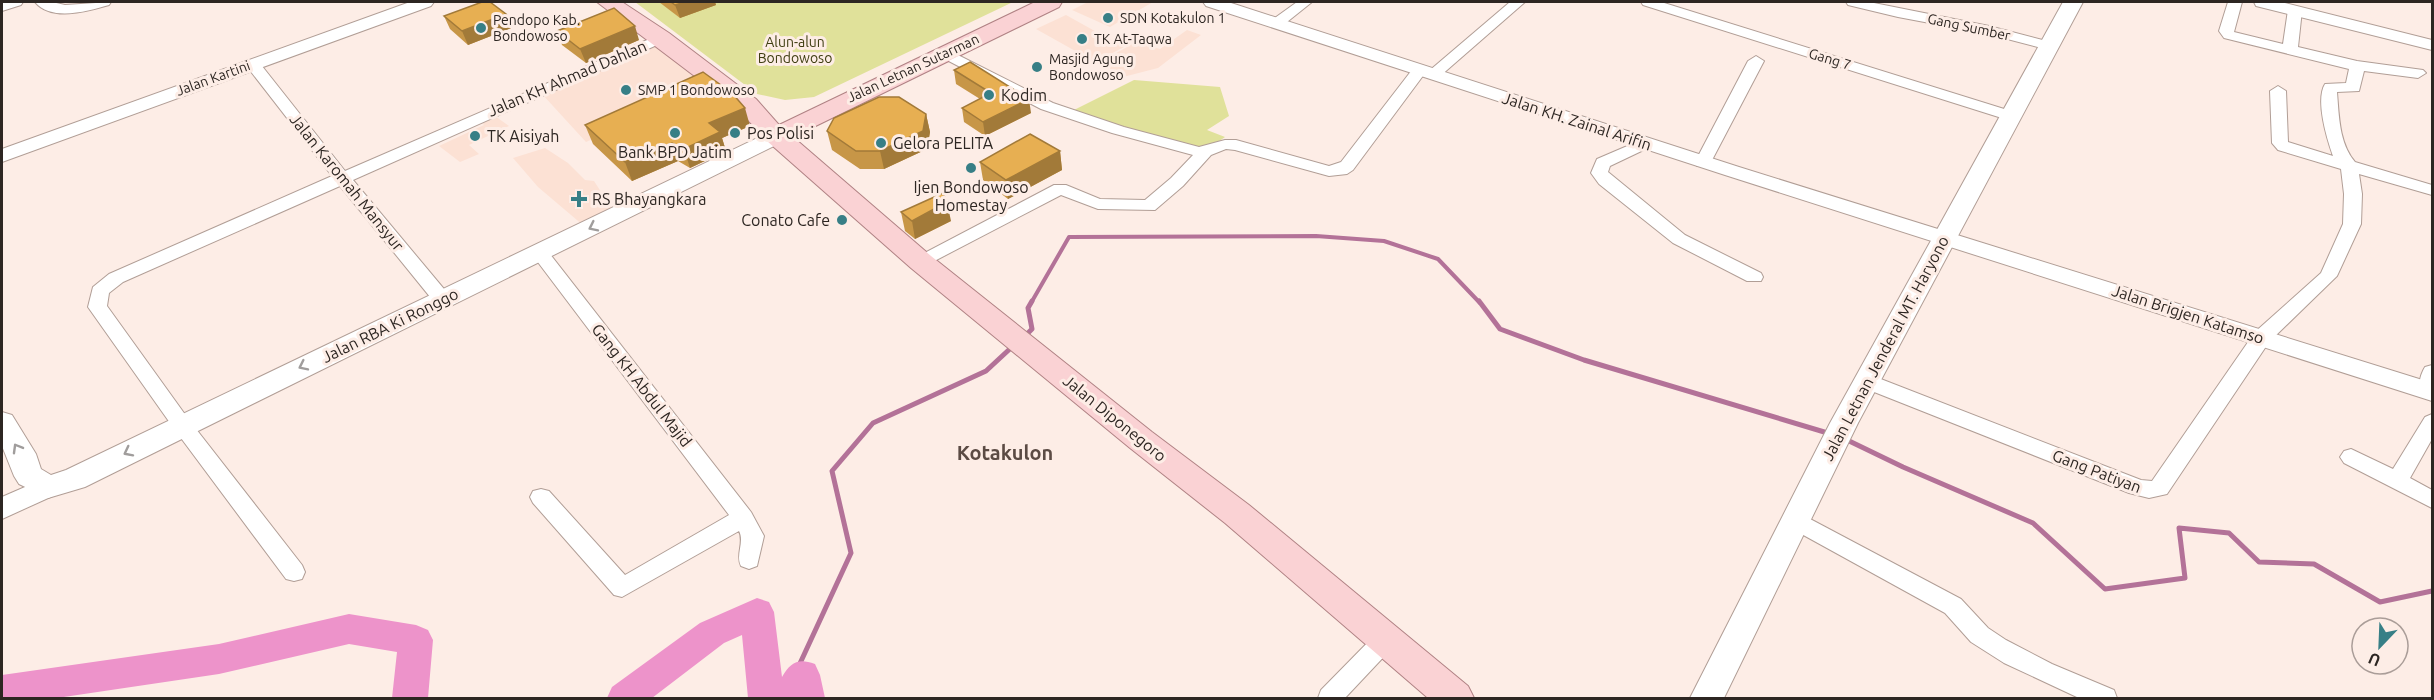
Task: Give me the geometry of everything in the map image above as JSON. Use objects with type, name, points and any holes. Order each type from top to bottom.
[{"type":"main road","name":"Jalan Diponegoro","points":[[608,2],[661,38],[747,104],[777,135],[921,262],[1237,514],[1455,699]]},
{"type":"main road","name":"Jalan Letnan Sutarman","points":[[777,135],[828,108],[946,54],[1051,2]]},
{"type":"main road","name":"Jalan Letnan Jenderal MT. Haryono","points":[[1707,699],[1866,381],[2073,2]]},
{"type":"main road","name":"Jalan RBA Ki Ronggo","points":[[39,481],[75,479],[442,299],[540,254],[777,135]]},
{"type":"main road","points":[[2,422],[39,481]]},
{"type":"street","points":[[2,7],[16,2]]},
{"type":"street","points":[[42,2],[64,9],[104,2]]},
{"type":"street","name":"Jalan Kartini","points":[[2,156],[425,2]]},
{"type":"street","name":"Jalan KH. Zainal Arifin","points":[[1212,2],[1703,162],[1944,237]]},
{"type":"street","points":[[1277,23],[1305,2]]},
{"type":"street","points":[[921,262],[1060,189],[1098,204],[1149,206],[1177,182],[1205,152],[1221,144],[1229,143],[1321,170],[1341,170],[1347,166],[1427,72],[1518,2]]},
{"type":"street","name":"Gang 7","points":[[1648,2],[2011,116]]},
{"type":"street","name":"Gang Sumber","points":[[1853,2],[1989,30],[2049,46]]},
{"type":"street","points":[[2235,2],[2226,31],[2228,34],[2357,66],[2418,73]]},
{"type":"street","points":[[2262,2],[2433,45]]},
{"type":"street","points":[[2289,50],[2295,10]]},
{"type":"street","name":"Jalan KH Ahmad Dahlan","points":[[294,572],[182,425],[97,307],[100,291],[116,278],[661,38]]},
{"type":"street","points":[[946,54],[1058,110],[1155,141],[1205,152]]},
{"type":"street","points":[[1703,162],[1756,61]]},
{"type":"street","name":"Jalan Karomah Mansyur","points":[[253,64],[342,178],[442,299]]},
{"type":"street","points":[[2262,337],[2322,282],[2338,260],[2352,224],[2353,194],[2349,166],[2341,156],[2333,135],[2329,90],[2331,87],[2353,88],[2357,66]]},
{"type":"street","points":[[2278,91],[2282,146],[2433,190]]},
{"type":"street","points":[[1646,143],[1603,163],[1599,173],[1679,239],[1754,277]]},
{"type":"street","name":"Jalan Brigjen Katamso","points":[[1944,237],[2262,337],[2431,385]]},
{"type":"street","name":"Gang KH Abdul Majid","points":[[540,254],[700,459],[743,518],[753,537],[749,560]]},
{"type":"street","name":"Gang Patiyan","points":[[1866,381],[2136,487],[2156,490],[2262,337]]},
{"type":"street","points":[[2397,481],[2433,422]]},
{"type":"street","points":[[2351,457],[2433,500]]},
{"type":"street","name":"Jalan RBA Ki Ronggo","points":[[2,503],[39,481]]},
{"type":"street","name":"Jalan RBA Ki Ronggo","points":[[2,509],[39,481]]},
{"type":"street","points":[[541,497],[622,588],[743,518]]},
{"type":"street","points":[[1795,520],[1953,606],[1966,616],[1973,630],[1996,646],[2105,699]]},
{"type":"street","points":[[1330,699],[1385,640]]},
{"type":"shaded area","name":"SDN Kotakulon 1","points":[[1088,2],[1153,2],[1110,27],[1072,10]]},
{"type":"shaded area","name":"TK At-Taqwa","points":[[1066,15],[1124,47],[1095,62],[1036,29]]},
{"type":"shaded area","points":[[1187,30],[1201,35],[1158,68],[1123,77],[1100,62],[1136,42],[1160,49]]},
{"type":"shaded area","name":"SMP 1 Bondowoso","points":[[654,45],[710,86],[586,142],[542,94]]},
{"type":"shaded area","name":"TK Aisiyah","points":[[495,116],[509,126],[469,145],[479,154],[460,162],[439,146],[484,125],[481,122]]},
{"type":"shaded area","name":"RS Bhayangkara","points":[[545,148],[568,163],[585,180],[594,181],[614,212],[584,226],[538,187],[513,158]]},
{"type":"green space","name":"Alun-alun Bondowoso","points":[[635,2],[1013,2],[814,97],[785,100],[757,94]]},
{"type":"green space","points":[[1134,80],[1220,87],[1229,116],[1207,130],[1225,137],[1208,149],[1135,135],[1074,110]]},
{"type":"building","points":[[482,2],[490,2],[506,14],[462,31],[444,16]]},
{"type":"building","points":[[614,8],[635,26],[580,49],[557,31]]},
{"type":"building","points":[[970,62],[1029,99],[983,122],[962,108],[991,93],[954,70]]},
{"type":"building","points":[[703,72],[732,93],[745,108],[709,123],[720,132],[684,149],[672,143],[625,162],[585,125]]},
{"type":"building","points":[[879,97],[899,97],[926,114],[923,131],[880,151],[856,151],[827,131],[834,118]]},
{"type":"building","points":[[1030,134],[1060,151],[1006,180],[980,162]]},
{"type":"building","points":[[943,193],[947,202],[912,221],[901,212]]},
{"type":"waterway","points":[[1031,303],[1069,237],[1316,236],[1384,241],[1438,259],[1480,303]]},
{"type":"waterway","points":[[1024,337],[1032,329],[1028,308],[1032,301]]},
{"type":"waterway","points":[[1479,301],[1500,329],[1584,360],[1831,434]]},
{"type":"waterway","points":[[784,698],[851,553],[832,471],[873,423],[986,371],[1013,346]]},
{"type":"waterway","points":[[1845,439],[1903,467],[2033,523],[2105,589],[2185,578],[2179,528],[2229,533],[2259,562],[2314,564],[2380,602],[2432,591]]},
{"type":"waterway","points":[[625,698],[712,633],[757,612],[766,698]]},
{"type":"waterway","points":[[2,691],[219,659],[349,629],[416,640],[410,698]]},
{"type":"waterway","points":[[788,698],[802,675],[807,698]]},
{"type":"place","name":"SDN Kotakulon 1","points":[[1108,18]]},
{"type":"place","name":"Pendopo Kab. Bondowoso","points":[[481,28]]},
{"type":"place","name":"TK At-Taqwa","points":[[1082,39]]},
{"type":"place","name":"Masjid Agung Bondowoso","points":[[1037,67]]},
{"type":"place","name":"SMP 1 Bondowoso","points":[[626,90]]},
{"type":"place","name":"Kodim","points":[[989,95]]},
{"type":"place","name":"Bank BPD Jatim","points":[[675,133]]},
{"type":"place","name":"Pos Polisi","points":[[735,133]]},
{"type":"place","name":"TK Aisiyah","points":[[475,136]]},
{"type":"place","name":"Gelora PELITA","points":[[881,143]]},
{"type":"place","name":"Ijen Bondowoso Homestay","points":[[971,168]]},
{"type":"place","name":"RS Bhayangkara","points":[[579,199]]},
{"type":"place","name":"Conato Cafe","points":[[842,220]]},
{"type":"district","name":"Kotakulon","points":[[1005,452]]}]
